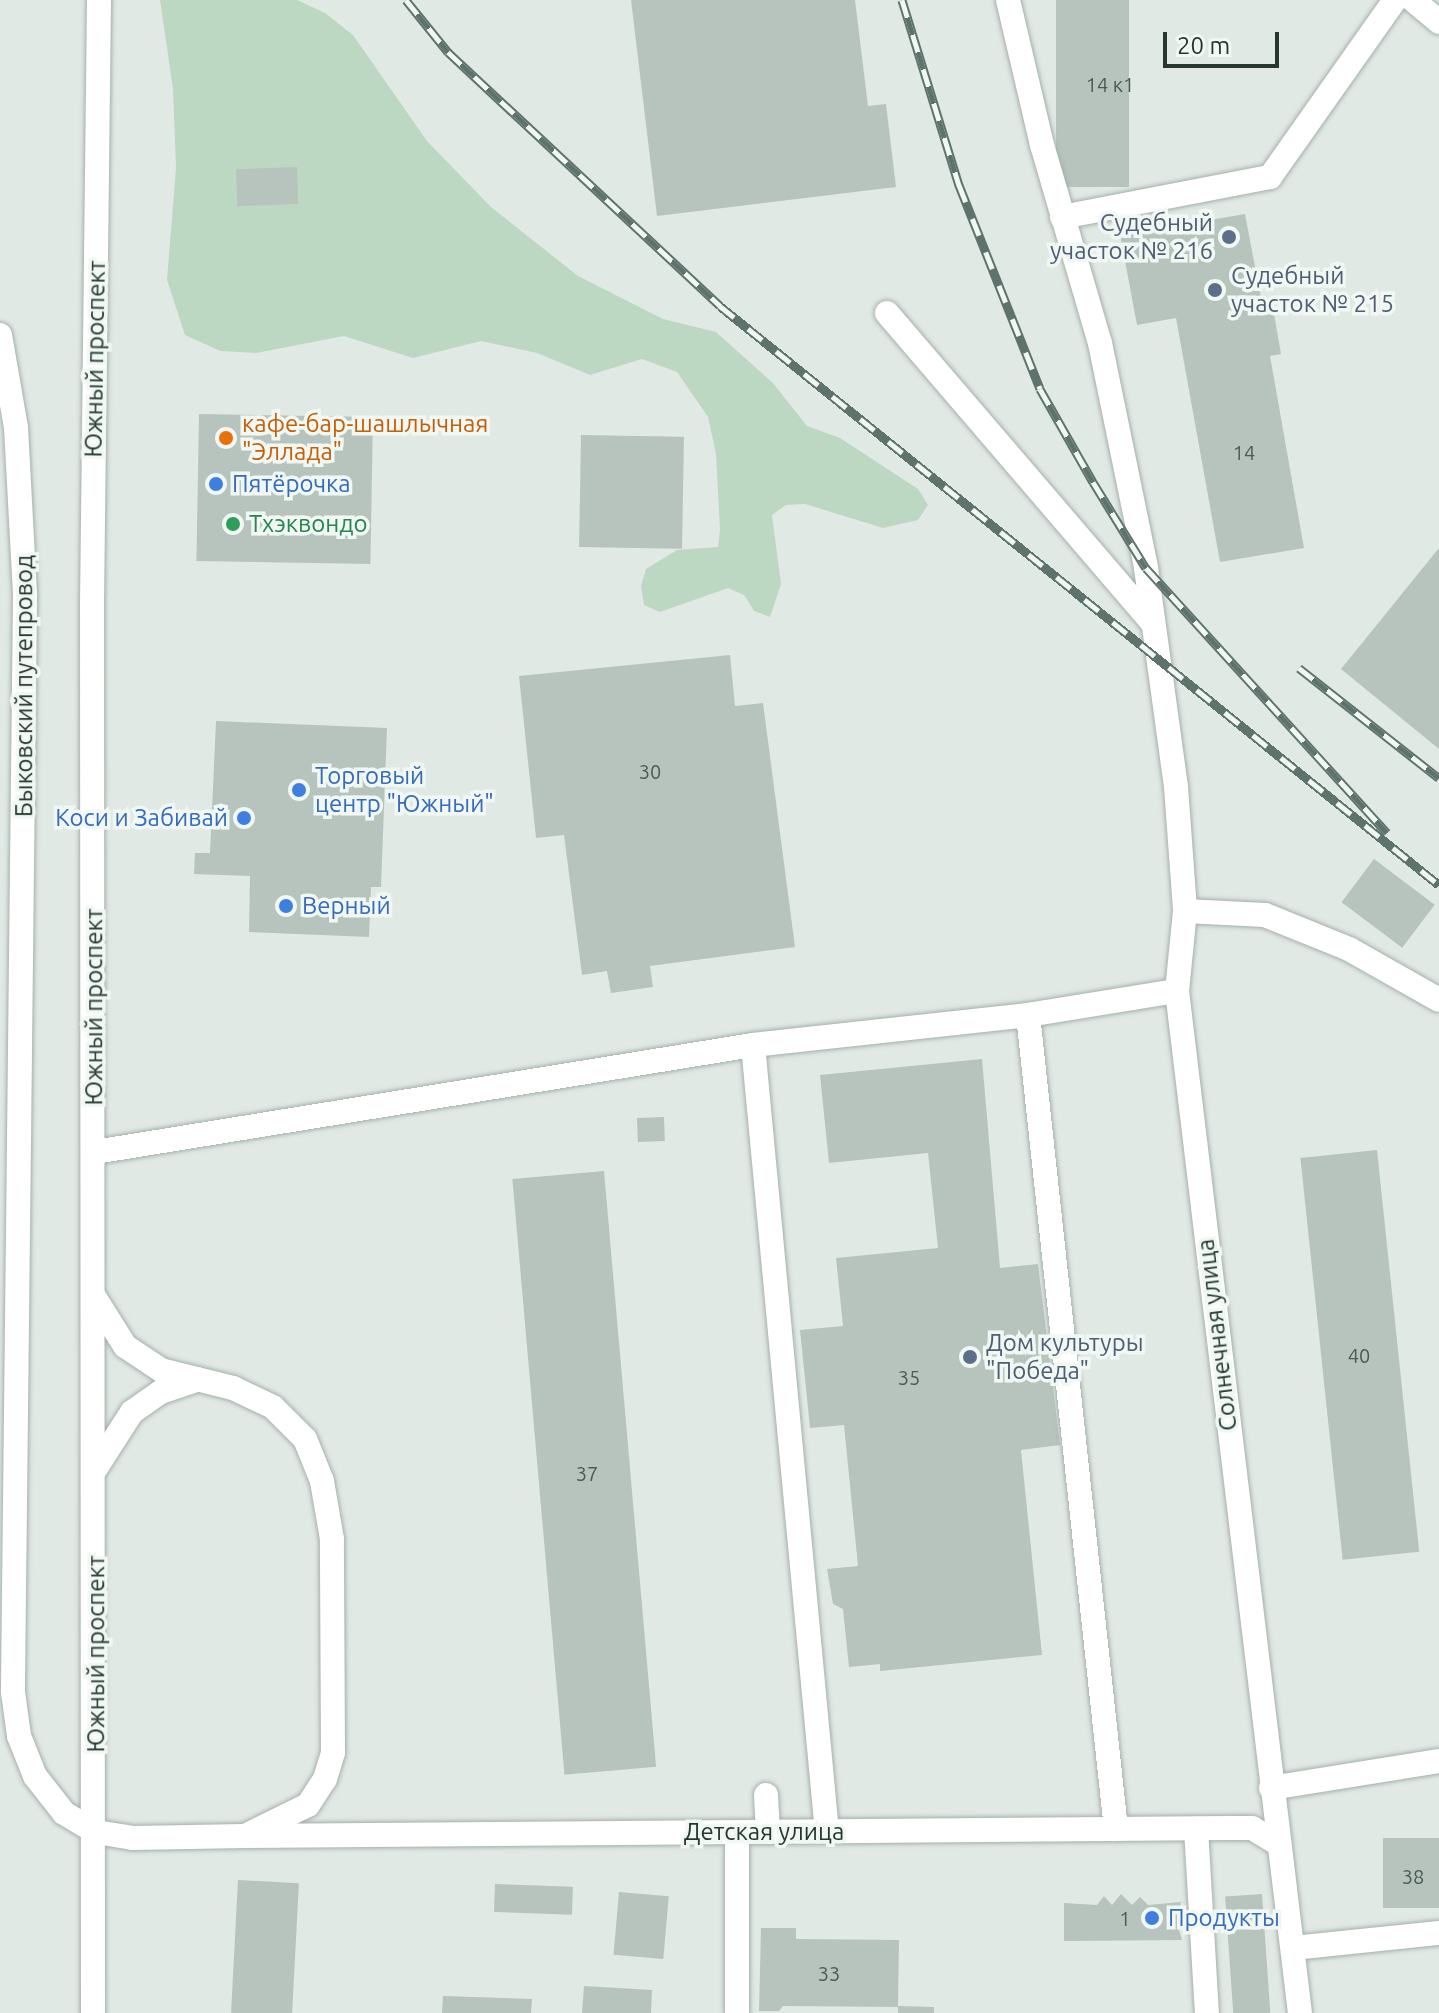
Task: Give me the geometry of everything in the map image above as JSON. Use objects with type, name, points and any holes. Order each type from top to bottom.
[{"type":"main road","name":"Южный проспект","points":[[93,2013],[96,1832],[92,606],[99,0]]},
{"type":"main road","name":"Солнечная улица","points":[[1008,0],[1062,217],[1120,427],[1176,787],[1185,911],[1177,991],[1300,2013]]},
{"type":"main road","points":[[1062,217],[1270,177],[1395,0]]},
{"type":"main road","points":[[1413,0],[1439,22]]},
{"type":"main road","points":[[887,313],[1152,622]]},
{"type":"main road","name":"Быковский путепровод","points":[[0,335],[16,428],[23,524],[23,1039],[13,1692],[19,1736],[35,1776],[64,1813],[96,1832]]},
{"type":"main road","points":[[1185,911],[1265,915],[1349,949],[1439,1000]]},
{"type":"main road","points":[[95,1152],[753,1045],[1028,1015],[1177,991]]},
{"type":"main road","points":[[1028,1015],[1116,1829]]},
{"type":"main road","points":[[753,1045],[827,1832]]},
{"type":"main road","points":[[93,1295],[125,1346],[161,1370],[198,1379],[273,1407],[305,1439],[322,1481],[332,1539],[333,1752],[325,1779],[308,1805],[245,1836]]},
{"type":"main road","points":[[95,1472],[132,1412],[161,1392],[198,1379]]},
{"type":"main road","points":[[1271,1788],[1439,1761]]},
{"type":"main road","points":[[766,1795],[768,1832]]},
{"type":"main road","name":"Детская улица","points":[[96,1832],[133,1838],[1252,1828],[1279,1844]]},
{"type":"main road","points":[[1196,1829],[1207,2013]]},
{"type":"main road","points":[[737,1833],[737,2013]]},
{"type":"main road","points":[[1293,1948],[1439,1933]]},
{"type":"green space","points":[[160,0],[297,0],[325,13],[353,35],[427,141],[491,207],[578,276],[663,319],[716,332],[773,383],[807,426],[840,438],[918,489],[928,505],[918,520],[883,528],[805,504],[786,505],[772,515],[781,584],[770,617],[754,611],[744,595],[728,588],[660,612],[644,605],[641,586],[646,569],[677,550],[718,547],[720,529],[716,454],[708,417],[677,372],[642,359],[590,375],[537,353],[481,341],[413,358],[344,336],[256,353],[220,351],[185,335],[167,280],[176,167],[173,89]]},
{"type":"building","points":[[631,0],[855,0],[868,106],[886,104],[896,187],[657,216]]},
{"type":"building","points":[[1056,0],[1129,0],[1129,187],[1056,187]]},
{"type":"building","points":[[297,167],[298,204],[237,206],[236,169]]},
{"type":"building","points":[[1245,214],[1262,303],[1272,302],[1281,354],[1270,356],[1304,548],[1220,562],[1176,318],[1137,325],[1119,229],[1167,220],[1169,227]]},
{"type":"building","points":[[199,414],[373,417],[370,564],[196,561]]},
{"type":"building","points":[[581,435],[684,437],[682,549],[579,547]]},
{"type":"building","points":[[1439,548],[1439,749],[1341,669]]},
{"type":"building","points":[[730,655],[735,706],[763,703],[795,947],[650,966],[653,987],[611,993],[607,971],[582,975],[564,835],[536,838],[519,676]]},
{"type":"building","name":"Торговый центр \"Южный\"","points":[[216,721],[387,728],[381,887],[371,887],[369,937],[249,932],[250,876],[194,874],[195,853],[210,853]]},
{"type":"building","points":[[1374,859],[1435,905],[1402,948],[1342,902]]},
{"type":"building","points":[[982,1059],[1000,1268],[1038,1264],[1060,1445],[1021,1450],[1042,1655],[880,1671],[880,1664],[849,1667],[843,1609],[833,1604],[827,1569],[858,1566],[844,1425],[810,1428],[800,1330],[843,1326],[836,1258],[938,1248],[928,1153],[829,1163],[820,1075]]},
{"type":"building","points":[[664,1117],[665,1141],[638,1142],[637,1118]]},
{"type":"building","points":[[1377,1150],[1419,1552],[1343,1560],[1300,1158]]},
{"type":"building","points":[[604,1171],[656,1767],[564,1775],[512,1179]]},
{"type":"building","points":[[1383,1838],[1439,1838],[1439,1908],[1383,1908]]},
{"type":"building","points":[[238,1880],[299,1883],[292,2013],[231,2013]]},
{"type":"building","points":[[495,1884],[573,1887],[572,1915],[494,1912]]},
{"type":"building","points":[[619,1892],[669,1896],[663,1959],[614,1955]]},
{"type":"building","points":[[1121,1894],[1132,1905],[1140,1897],[1148,1905],[1181,1902],[1179,1911],[1189,1921],[1179,1930],[1182,1940],[1064,1941],[1064,1903],[1097,1905],[1104,1896],[1112,1905]]},
{"type":"building","points":[[1262,1894],[1270,2013],[1233,2013],[1225,1897]]},
{"type":"building","points":[[761,1928],[796,1928],[796,1939],[899,1940],[898,2007],[783,2006],[779,2011],[759,2011]]},
{"type":"building","points":[[584,1986],[652,1990],[651,2013],[582,2013]]},
{"type":"building","points":[[443,1996],[532,1999],[531,2013],[442,2013]]},
{"type":"building","points":[[898,2006],[934,2007],[934,2013],[898,2013]]},
{"type":"railway","points":[[406,0],[448,52],[720,306],[1439,885]]},
{"type":"railway","points":[[902,0],[959,185],[1040,389],[1093,482],[1146,568],[1387,833]]},
{"type":"railway","points":[[1299,668],[1439,778]]},
{"type":"place","name":"Судебный участок № 216","points":[[1229,237]]},
{"type":"place","name":"Судебный участок № 215","points":[[1215,290]]},
{"type":"place","name":"кафе-бар-шашлычная \"Эллада\"","points":[[226,438]]},
{"type":"place","name":"Пятёрочка","points":[[216,484]]},
{"type":"place","name":"Тхэквондо","points":[[233,524]]},
{"type":"place","name":"Торговый центр \"Южный\"","points":[[299,790]]},
{"type":"place","name":"Коси и Забивай","points":[[244,818]]},
{"type":"place","name":"Верный","points":[[286,906]]},
{"type":"place","name":"Дом культуры \"Победа\"","points":[[970,1357]]},
{"type":"place","name":"Продукты","points":[[1152,1918]]}]
